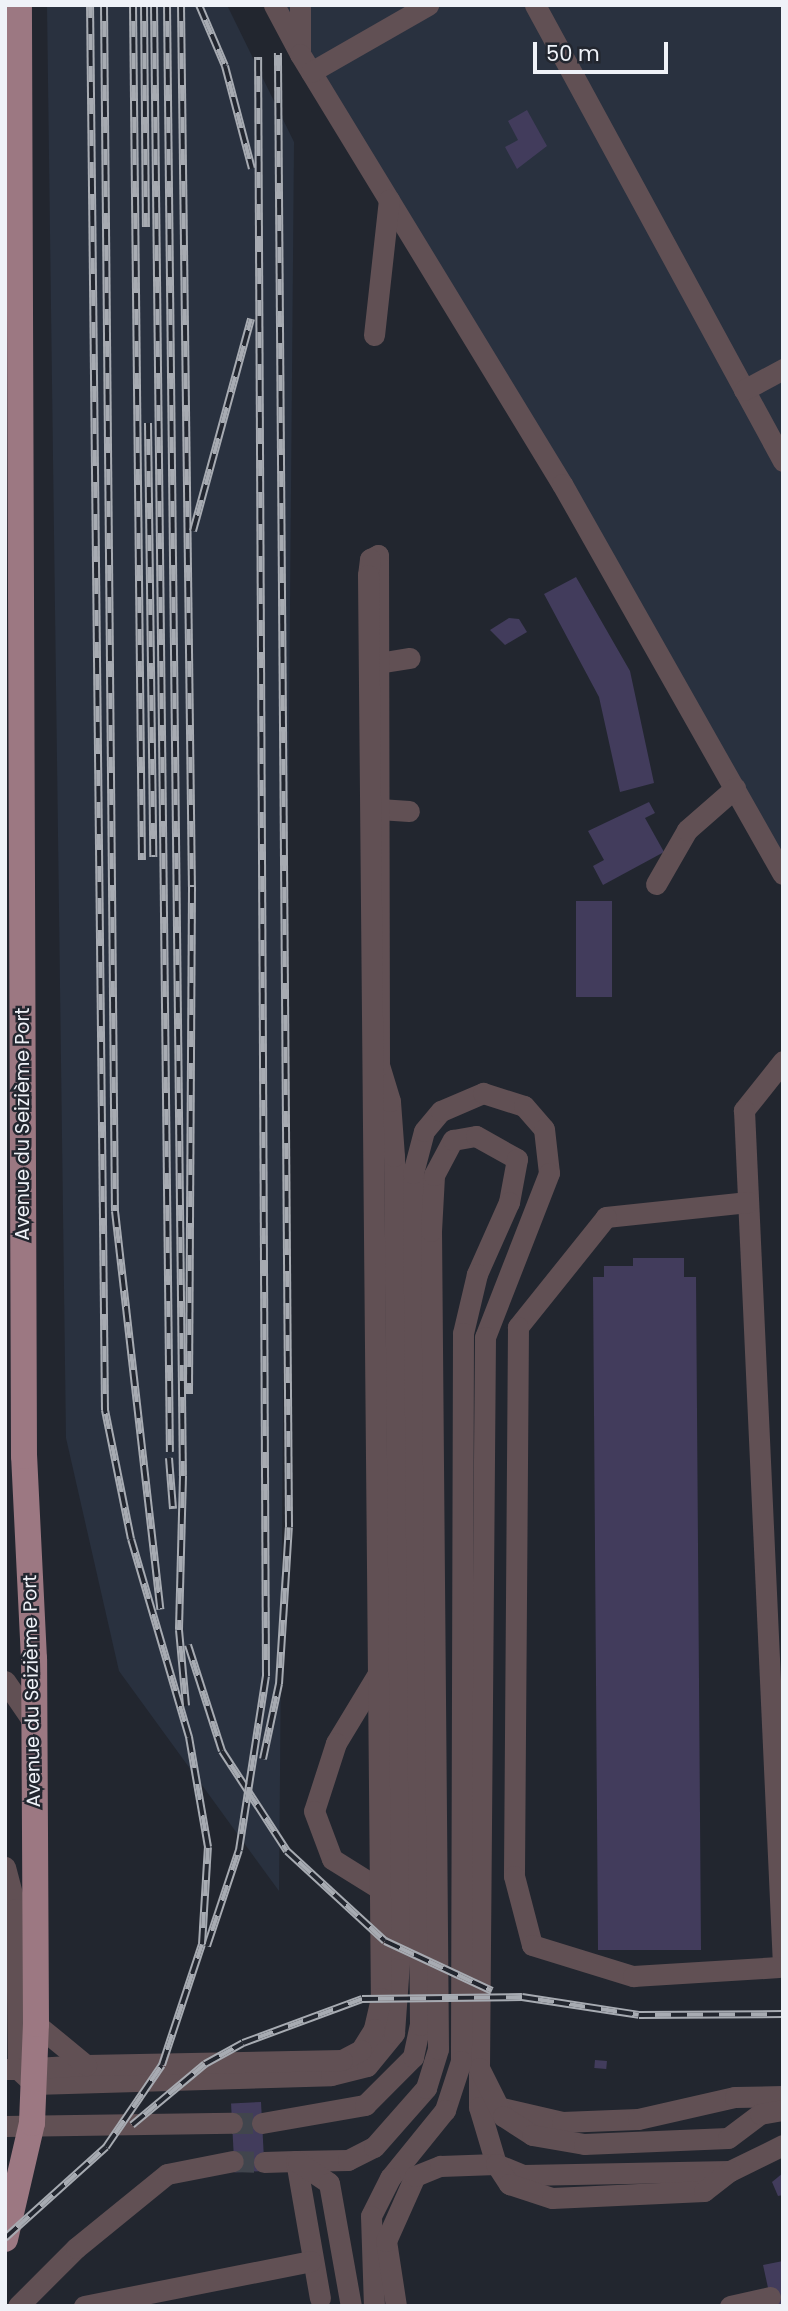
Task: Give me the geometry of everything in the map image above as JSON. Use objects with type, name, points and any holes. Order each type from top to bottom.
[{"type":"main road","name":"Avenue du Seizième Port","points":[[5,2239],[32,2123],[23,2072],[36,2024],[34,1723],[24,1442],[19,5]]},
{"type":"lane","points":[[274,5],[300,54],[562,484],[783,874]]},
{"type":"lane","points":[[300,5],[300,54]]},
{"type":"lane","points":[[311,72],[428,5]]},
{"type":"lane","points":[[535,5],[783,461]]},
{"type":"lane","points":[[374,335],[389,200]]},
{"type":"lane","points":[[744,390],[783,369]]},
{"type":"lane","points":[[23,2072],[86,2065],[342,2060],[361,2050],[381,1998],[376,1064],[368,575],[370,559],[378,555],[376,1064],[390,1101],[394,1156],[400,2006],[394,2033],[367,2066],[331,2075],[23,2072]]},
{"type":"lane","points":[[378,663],[410,658]]},
{"type":"lane","points":[[656,884],[687,830],[735,788]]},
{"type":"lane","points":[[379,809],[409,811]]},
{"type":"lane","points":[[748,1202],[606,1217],[517,1327],[514,1876],[532,1945],[633,1976],[781,1966],[748,1202],[744,1110],[783,1061]]},
{"type":"lane","points":[[262,2123],[365,2105],[413,2057],[420,2025],[413,1173],[424,1131],[441,1111],[483,1093],[524,1106],[544,1129],[549,1173],[485,1337],[479,2107],[496,2164]]},
{"type":"lane","points":[[264,2162],[348,2160],[374,2147],[426,2088],[438,2049],[433,1175],[453,1140],[476,1136],[517,1159],[509,1202],[477,1274],[463,1333],[461,2061],[445,2110],[390,2178],[371,2216],[374,2306]]},
{"type":"lane","points":[[379,1672],[336,1743],[314,1811],[332,1859],[380,1889]]},
{"type":"lane","points":[[5,1681],[34,1723]]},
{"type":"lane","points":[[5,1867],[16,1909],[23,2072]]},
{"type":"lane","points":[[36,2024],[86,2065]]},
{"type":"lane","points":[[480,2068],[499,2108],[532,2135],[584,2144],[728,2138],[760,2114],[783,2110]]},
{"type":"lane","points":[[499,2108],[562,2122],[638,2119],[735,2097],[783,2096]]},
{"type":"lane","points":[[5,2126],[32,2123],[232,2123]]},
{"type":"lane","points":[[396,2306],[386,2241],[415,2176],[440,2166],[496,2164],[523,2175],[730,2171],[783,2144]]},
{"type":"lane","points":[[18,2306],[76,2248],[167,2174],[233,2161]]},
{"type":"lane","points":[[296,2161],[311,2261],[320,2298]]},
{"type":"lane","points":[[296,2161],[329,2183],[351,2306]]},
{"type":"lane","points":[[84,2306],[311,2261]]},
{"type":"lane","points":[[730,2306],[771,2297]]},
{"type":"shaded area","points":[[47,5],[227,5],[294,142],[279,1891],[119,1671],[66,1438]]},
{"type":"shaded area","points":[[267,5],[783,5],[783,873]]},
{"type":"building","points":[[527,110],[547,146],[517,169],[505,147],[518,140],[508,121]]},
{"type":"building","points":[[576,577],[630,671],[654,783],[620,792],[599,697],[544,594]]},
{"type":"building","points":[[509,618],[519,619],[527,632],[505,645],[490,630]]},
{"type":"building","points":[[649,802],[655,813],[645,818],[664,852],[603,885],[593,866],[604,860],[588,831]]},
{"type":"building","points":[[576,901],[612,901],[612,997],[576,997]]},
{"type":"building","points":[[633,1258],[684,1258],[684,1277],[696,1277],[701,1950],[598,1950],[593,1277],[604,1277],[604,1266],[633,1266]]},
{"type":"building","points":[[595,2060],[607,2061],[606,2069],[594,2068]]},
{"type":"building","points":[[261,2102],[265,2171],[235,2172],[231,2104]]},
{"type":"building","points":[[783,2173],[783,2195],[778,2196],[772,2182]]},
{"type":"building","points":[[783,2261],[783,2306],[772,2306],[763,2265]]},
{"type":"tunnel","points":[[232,2123],[262,2123]]},
{"type":"tunnel","points":[[233,2161],[264,2162]]},
{"type":"railway","points":[[5,2238],[106,2147],[162,2065],[202,1944],[208,1847],[189,1737],[131,1539],[105,1410],[90,5]]},
{"type":"railway","points":[[104,5],[115,1211],[160,1609]]},
{"type":"railway","points":[[133,5],[142,860]]},
{"type":"railway","points":[[144,5],[146,227]]},
{"type":"railway","points":[[154,5],[170,1452]]},
{"type":"railway","points":[[167,5],[183,1476],[179,1630],[186,1706]]},
{"type":"railway","points":[[181,5],[192,887],[189,1394]]},
{"type":"railway","points":[[199,5],[225,66],[252,169]]},
{"type":"railway","points":[[263,1759],[279,1684],[289,1527],[278,53]]},
{"type":"railway","points":[[207,1946],[239,1850],[266,1676],[258,57]]},
{"type":"railway","points":[[193,531],[251,319]]},
{"type":"railway","points":[[148,423],[153,857]]},
{"type":"railway","points":[[169,1458],[173,1509]]},
{"type":"railway","points":[[188,1645],[222,1751],[287,1851],[385,1941],[492,1991]]},
{"type":"railway","points":[[132,2125],[205,2064],[243,2043],[362,1999],[522,1997],[639,2015],[783,2014]]}]
